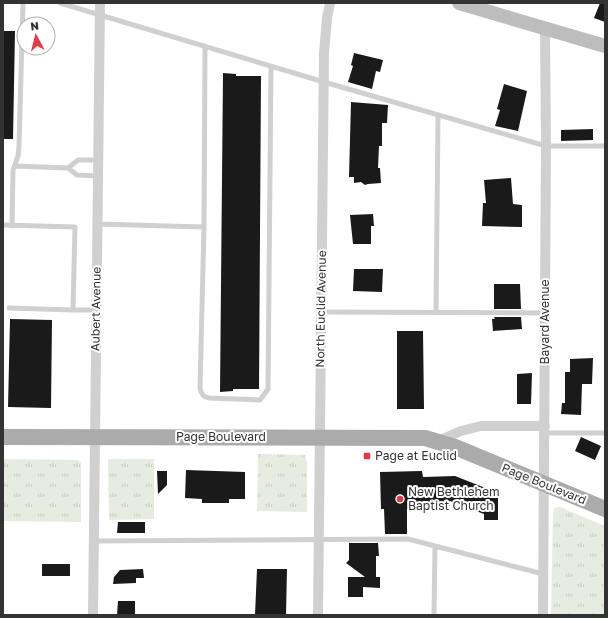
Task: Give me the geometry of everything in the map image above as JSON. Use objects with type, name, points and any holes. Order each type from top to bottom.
[{"type":"main road","points":[[459,3],[605,46]]},
{"type":"main road","name":"Page Boulevard","points":[[3,437],[411,437],[438,441],[605,509]]},
{"type":"street","name":"Aubert Avenue","points":[[93,615],[100,3]]},
{"type":"street","name":"North Euclid Avenue","points":[[318,615],[324,82],[325,36],[330,3]]},
{"type":"street","name":"Bayard Avenue","points":[[543,615],[546,146],[545,29]]},
{"type":"street","points":[[438,441],[461,431],[481,426],[545,429]]},
{"type":"lane","points":[[12,226],[13,170],[16,166],[19,147],[23,3]]},
{"type":"lane","points":[[60,3],[324,82],[546,146],[605,146]]},
{"type":"lane","points":[[205,46],[204,227],[200,388],[204,397],[209,398],[260,400],[268,389],[271,66]]},
{"type":"lane","points":[[436,312],[438,115]]},
{"type":"lane","points":[[68,168],[78,160],[98,160]]},
{"type":"lane","points":[[16,166],[68,168],[77,175],[98,176]]},
{"type":"lane","points":[[97,224],[204,227]]},
{"type":"lane","points":[[3,225],[75,227],[73,310]]},
{"type":"lane","points":[[9,308],[96,310]]},
{"type":"lane","points":[[321,312],[545,312]]},
{"type":"lane","points":[[545,429],[605,433]]},
{"type":"lane","points":[[94,540],[408,539],[543,574]]},
{"type":"lane","points":[[434,615],[435,546]]},
{"type":"green space","points":[[258,454],[305,455],[307,463],[307,512],[257,511]]},
{"type":"green space","points":[[3,459],[78,460],[81,463],[81,522],[3,521]]},
{"type":"green space","points":[[108,459],[154,459],[154,519],[109,520]]},
{"type":"green space","points":[[560,507],[605,526],[605,615],[551,615],[553,513],[554,508]]},
{"type":"building","points":[[600,3],[605,3],[605,22],[594,18]]},
{"type":"building","points":[[3,31],[15,31],[13,139],[3,139]]},
{"type":"building","points":[[354,53],[383,60],[380,72],[376,71],[372,89],[348,82],[353,66],[351,65]]},
{"type":"building","points":[[223,73],[236,74],[236,76],[261,76],[259,389],[233,389],[233,391],[220,392]]},
{"type":"building","points":[[504,84],[527,91],[518,131],[495,126],[500,110],[497,109]]},
{"type":"building","points":[[351,102],[388,105],[387,123],[382,123],[382,146],[379,146],[378,168],[380,168],[381,183],[365,185],[361,182],[354,183],[354,177],[349,177]]},
{"type":"building","points":[[593,129],[593,140],[561,141],[561,130]]},
{"type":"building","points":[[511,178],[513,204],[522,205],[522,227],[482,226],[483,203],[486,203],[484,180]]},
{"type":"building","points":[[373,214],[374,226],[371,226],[371,244],[353,244],[350,215]]},
{"type":"building","points":[[354,269],[383,269],[382,292],[353,291]]},
{"type":"building","points":[[494,284],[520,284],[521,309],[494,309]]},
{"type":"building","points":[[494,317],[521,317],[522,329],[493,331],[492,319],[495,319]]},
{"type":"building","points":[[10,319],[52,320],[51,408],[8,407]]},
{"type":"building","points":[[397,331],[423,331],[424,409],[397,409]]},
{"type":"building","points":[[593,358],[592,384],[582,384],[581,415],[561,414],[562,403],[565,403],[565,372],[570,372],[570,359]]},
{"type":"building","points":[[532,373],[531,404],[517,404],[517,374]]},
{"type":"building","points":[[581,437],[601,446],[595,460],[575,451]]},
{"type":"building","points":[[186,470],[245,472],[245,499],[229,499],[229,503],[202,503],[202,499],[185,498]]},
{"type":"building","points":[[157,471],[167,471],[167,485],[158,494]]},
{"type":"building","points":[[422,471],[423,477],[455,476],[498,493],[498,520],[484,520],[484,514],[450,501],[450,506],[448,506],[447,509],[407,509],[407,534],[385,534],[384,509],[381,509],[380,472]]},
{"type":"building","points":[[118,522],[145,522],[145,533],[117,533]]},
{"type":"building","points":[[349,543],[378,543],[379,556],[376,556],[376,577],[380,577],[380,588],[363,587],[363,597],[348,597],[348,577],[365,577],[346,563],[349,560]]},
{"type":"building","points":[[42,564],[70,564],[70,576],[42,576]]},
{"type":"building","points":[[143,569],[144,578],[136,578],[136,583],[113,584],[114,577],[120,570]]},
{"type":"building","points":[[257,569],[287,569],[286,615],[255,615]]},
{"type":"building","points":[[118,601],[135,601],[135,615],[117,615]]},
{"type":"place","name":"Page at Euclid","points":[[367,456]]},
{"type":"place","name":"New Bethlehem Baptist Church","points":[[400,499]]}]
